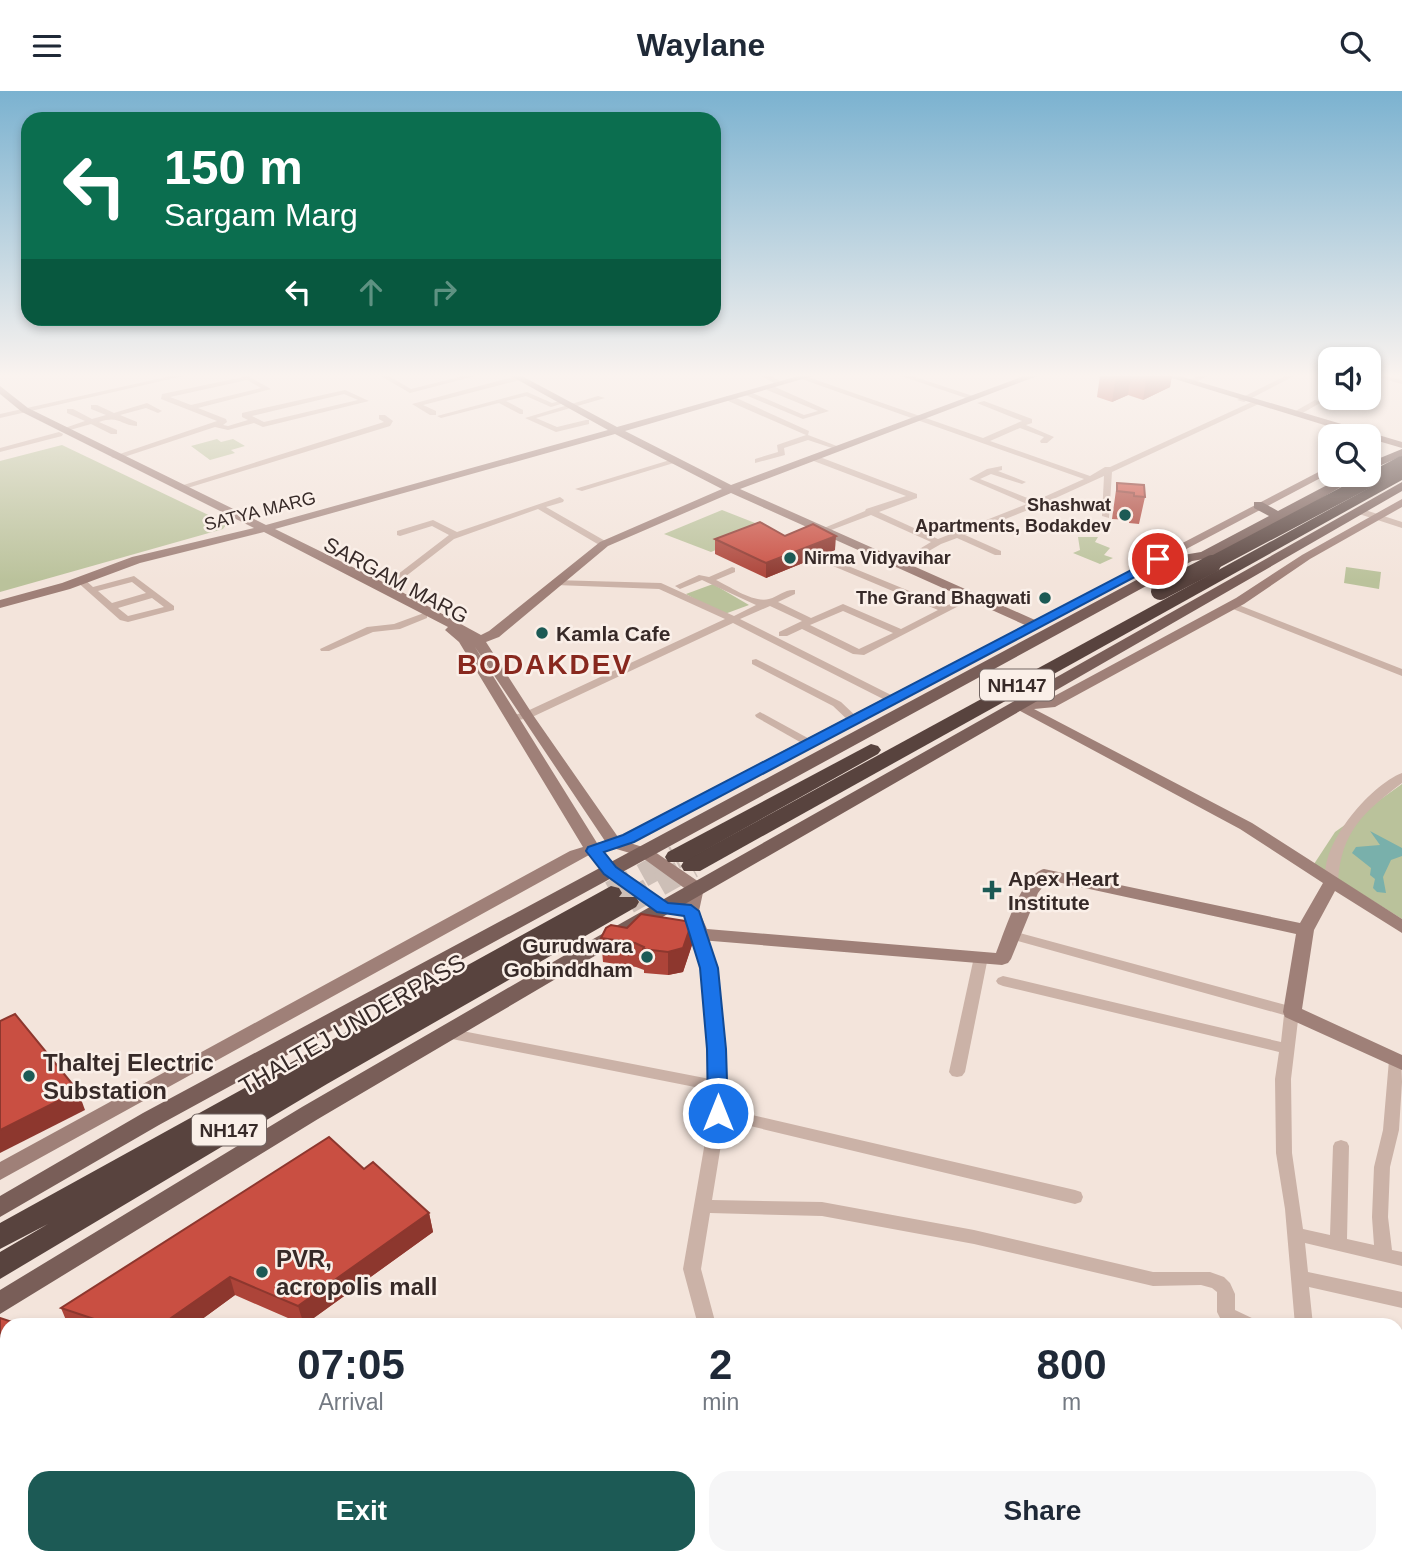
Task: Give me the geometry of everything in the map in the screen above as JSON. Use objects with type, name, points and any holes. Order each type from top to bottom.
[{"type":"highway","name":"NH147","points":[[684,861],[1402,463]]},
{"type":"highway","name":"NH147","points":[[1154,602],[1402,472]]},
{"type":"highway","name":"THALTEJ UNDERPASS","points":[[0,1237],[616,888]]},
{"type":"highway","name":"THALTEJ UNDERPASS","points":[[0,1267],[318,1077],[616,888]]},
{"type":"main road","points":[[1381,462],[1402,451]]},
{"type":"main road","points":[[1381,468],[1402,472]]},
{"type":"main road","points":[[1334,487],[1205,555],[1148,589],[1154,602],[1170,611],[1233,582],[1368,514],[1402,487]]},
{"type":"main road","points":[[1258,505],[1280,517]]},
{"type":"main road","points":[[0,1208],[151,1118],[616,888],[646,853],[1188,558],[1205,555]]},
{"type":"main road","points":[[0,1303],[264,1140],[696,888],[1204,601],[1233,582]]},
{"type":"street","points":[[0,450],[21,444]]},
{"type":"street","name":"SARGAM MARG","points":[[84,444],[450,629],[473,644]]},
{"type":"street","name":"SARGAM MARG","points":[[86,444],[178,488],[253,529],[385,588],[460,627],[519,717],[616,888],[663,908],[691,911]]},
{"type":"street","points":[[115,457],[157,444]]},
{"type":"street","points":[[178,488],[323,444]]},
{"type":"street","name":"SATYA MARG","points":[[4,601],[80,580],[136,560],[562,444]]},
{"type":"street","points":[[638,444],[730,489],[1034,624]]},
{"type":"street","points":[[758,461],[782,453],[780,446],[787,444]]},
{"type":"street","points":[[826,444],[838,448]]},
{"type":"street","points":[[473,644],[494,634],[604,544],[730,489],[850,444]]},
{"type":"street","points":[[991,444],[1089,478]]},
{"type":"street","points":[[901,564],[938,542],[1035,504],[1161,444]]},
{"type":"street","points":[[1384,444],[1402,451]]},
{"type":"street","points":[[814,458],[914,496],[823,530]]},
{"type":"street","points":[[579,489],[673,462]]},
{"type":"street","points":[[1106,516],[1108,469]]},
{"type":"street","points":[[1021,482],[995,470],[974,479],[1035,504]]},
{"type":"street","points":[[0,1172],[576,854],[615,844],[811,744],[1318,475]]},
{"type":"street","points":[[385,588],[456,535],[560,500]]},
{"type":"street","points":[[1016,705],[1050,704],[1231,605],[1368,514],[1402,502]]},
{"type":"street","points":[[539,506],[604,544]]},
{"type":"street","points":[[869,511],[938,542]]},
{"type":"street","points":[[1368,514],[1402,525]]},
{"type":"street","points":[[400,533],[433,523],[456,535]]},
{"type":"street","name":"SATYA MARG","points":[[4,601],[143,554],[253,529]]},
{"type":"street","points":[[958,535],[998,553]]},
{"type":"street","points":[[836,564],[946,610]]},
{"type":"street","points":[[709,580],[732,571]]},
{"type":"street","points":[[680,586],[702,577],[755,602],[770,602],[858,652],[864,652],[973,596]]},
{"type":"street","points":[[80,580],[91,590],[111,607],[123,618],[133,620],[169,610],[170,607],[134,579],[91,590]]},
{"type":"street","points":[[556,582],[661,586],[736,618],[893,701]]},
{"type":"street","points":[[519,717],[792,592]]},
{"type":"street","points":[[111,607],[154,594]]},
{"type":"street","points":[[783,634],[845,603],[901,633]]},
{"type":"street","points":[[1231,605],[1402,673]]},
{"type":"street","points":[[325,649],[371,629],[396,627],[424,616]]},
{"type":"street","points":[[756,662],[837,704],[855,721]]},
{"type":"street","points":[[1016,705],[1245,826],[1402,927]]},
{"type":"street","points":[[760,715],[811,744]]},
{"type":"street","name":"SARGAM MARG","points":[[519,717],[615,844]]},
{"type":"street","points":[[1303,1318],[1284,1153],[1283,1079],[1305,930],[1332,882],[1332,860],[1354,817],[1402,778]]},
{"type":"street","points":[[615,844],[646,853],[696,888],[691,911],[709,968],[718,1086],[718,1113],[692,1269],[705,1318]]},
{"type":"street","points":[[700,934],[1002,959],[1030,892],[1044,874],[1305,930]]},
{"type":"street","points":[[1012,935],[1292,1012],[1399,1061],[1391,1130],[1382,1167],[1380,1217],[1393,1258]]},
{"type":"street","points":[[957,1072],[981,957]]},
{"type":"street","points":[[1003,981],[1287,1049]]},
{"type":"street","points":[[447,1033],[718,1086]]},
{"type":"street","points":[[718,1113],[1075,1196]]},
{"type":"street","points":[[1338,1245],[1341,1146]]},
{"type":"street","points":[[703,1206],[822,1209],[974,1237],[1153,1279],[1166,1281],[1183,1276],[1213,1281],[1222,1285],[1226,1292],[1224,1307],[1227,1315],[1234,1318]]},
{"type":"street","points":[[1295,1234],[1393,1258]]},
{"type":"street","points":[[1299,1277],[1402,1300]]},
{"type":"green space","points":[[241,444],[245,446],[231,450],[235,453],[210,460],[191,446]]},
{"type":"green space","points":[[62,445],[226,525],[223,529],[0,592],[0,461]]},
{"type":"green space","points":[[722,510],[768,528],[711,552],[664,534]]},
{"type":"green space","points":[[1078,537],[1098,537],[1095,542],[1110,548],[1104,555],[1113,558],[1100,564],[1073,553],[1080,550]]},
{"type":"green space","points":[[1346,567],[1381,572],[1379,589],[1344,583]]},
{"type":"green space","points":[[713,584],[749,605],[722,615],[686,594]]},
{"type":"green space","points":[[1402,784],[1402,919],[1314,864],[1335,832]]},
{"type":"water","points":[[1370,831],[1402,848],[1402,856],[1391,860],[1383,877],[1386,893],[1377,892],[1373,888],[1375,879],[1370,875],[1371,868],[1352,853],[1356,847],[1380,845]]},
{"type":"building","points":[[1117,483],[1144,485],[1145,497],[1117,491]]},
{"type":"building","points":[[760,522],[785,536],[813,524],[836,536],[766,563],[715,539]]},
{"type":"building","points":[[641,914],[692,922],[683,948],[668,952],[643,949],[644,947],[635,943],[601,938],[606,928],[611,925],[627,928]]},
{"type":"building","name":"Thaltej Electric Substation","points":[[15,1014],[78,1091],[0,1130],[0,1021]]},
{"type":"building","points":[[329,1137],[364,1169],[373,1162],[429,1213],[298,1306],[230,1277],[171,1318],[91,1318],[61,1308]]},
{"type":"tunnel","points":[[611,893],[676,857]]},
{"type":"tunnel","points":[[628,902],[692,866]]},
{"type":"place","name":"Shashwat Apartments, Bodakdev","points":[[1125,515]]},
{"type":"place","name":"Nirma Vidyavihar","points":[[790,558]]},
{"type":"place","name":"The Grand Bhagwati","points":[[1045,598]]},
{"type":"place","name":"Kamla Cafe","points":[[542,633]]},
{"type":"place","name":"Apex Heart Institute","points":[[992,890]]},
{"type":"place","name":"Gurudwara Gobinddham","points":[[647,957]]},
{"type":"place","name":"Thaltej Electric Substation","points":[[29,1076]]},
{"type":"place","name":"PVR, acropolis mall","points":[[262,1272]]},
{"type":"district","name":"BODAKDEV","points":[[545,664]]},
{"type":"route","points":[[718,1113],[717,1049],[709,968],[691,911],[663,908],[610,870],[594,851],[628,839],[1158,559]]}]
